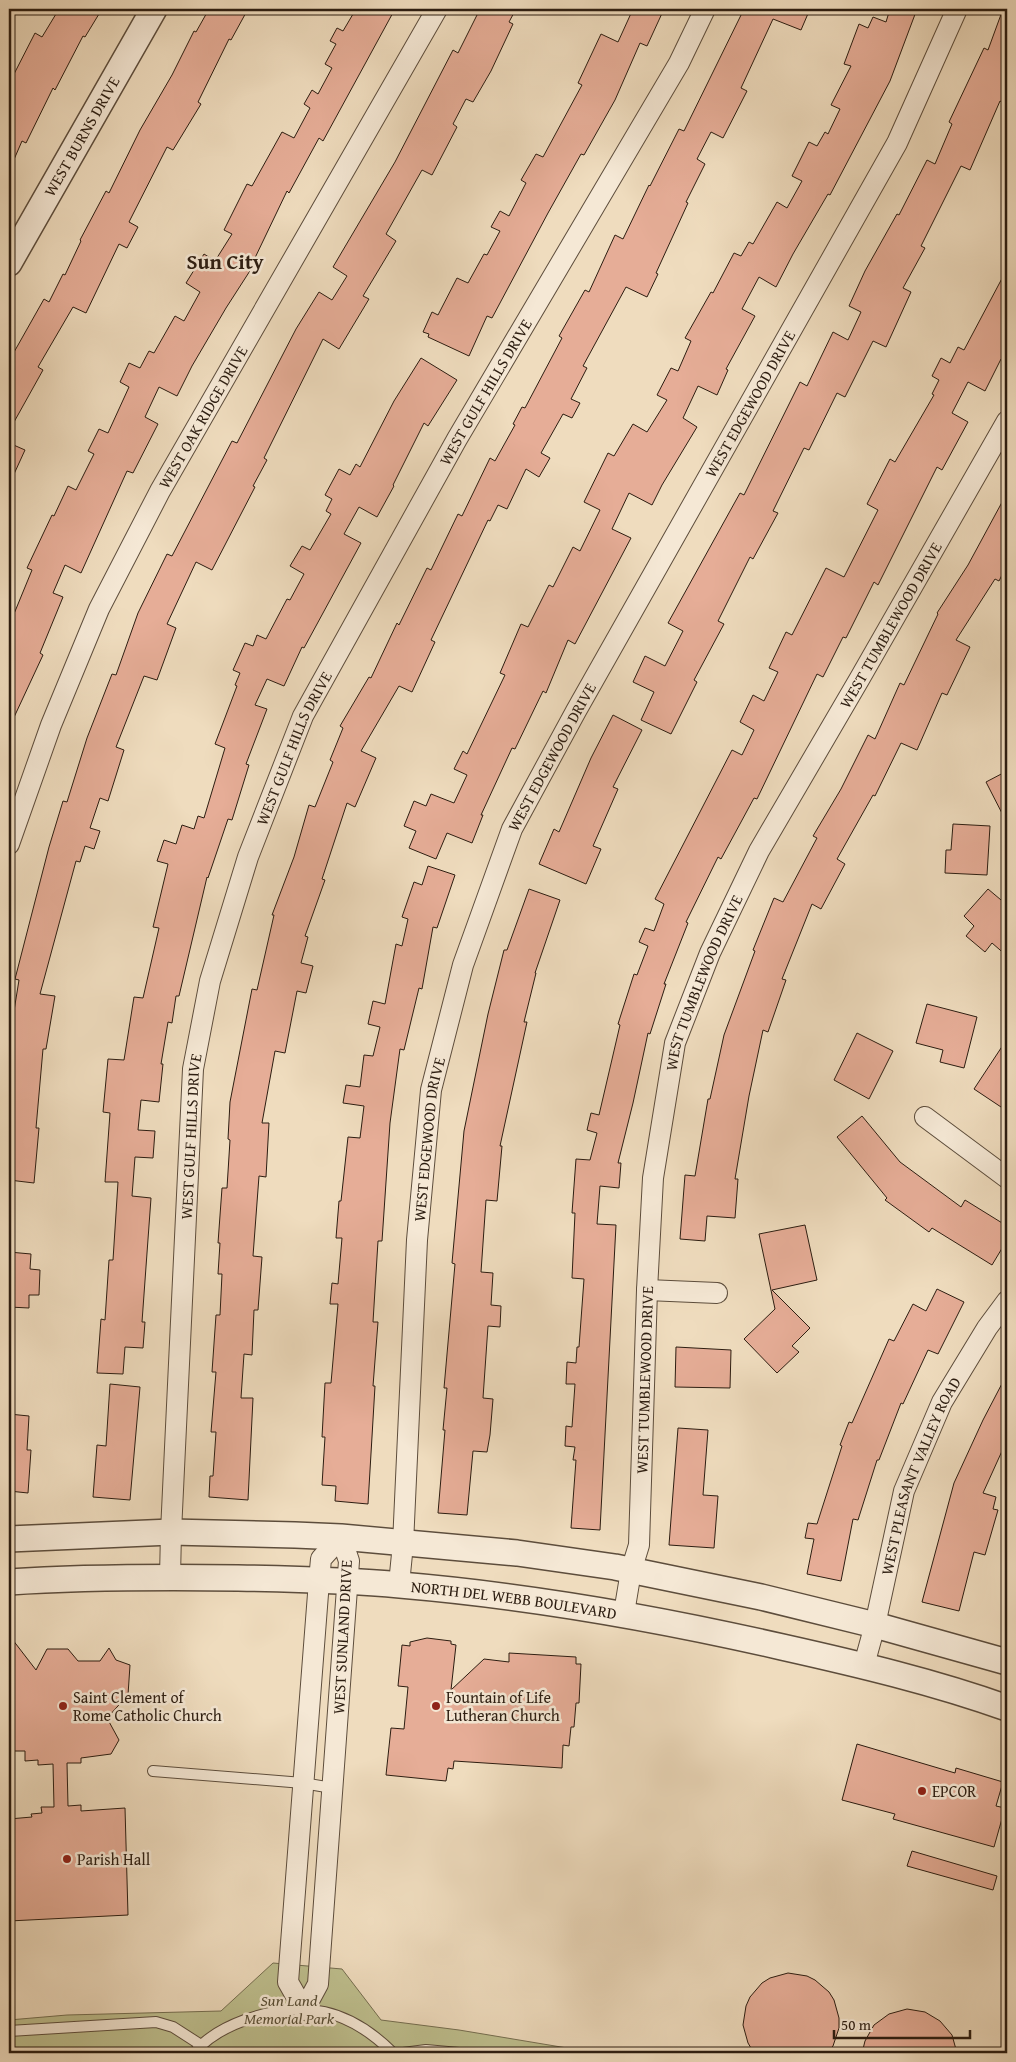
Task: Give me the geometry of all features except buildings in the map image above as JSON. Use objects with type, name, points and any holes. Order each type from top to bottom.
[{"type":"street","name":"WEST BURNS DRIVE","points":[[9,263],[154,9]]},
{"type":"street","name":"WEST OAK RIDGE DRIVE","points":[[9,844],[51,725],[99,610],[160,491],[437,9]]},
{"type":"street","name":"WEST GULF HILLS DRIVE","points":[[170,1577],[193,1069],[210,981],[248,857],[303,716],[457,439],[679,63],[705,9]]},
{"type":"street","name":"WEST EDGEWOOD DRIVE","points":[[399,1584],[403,1544],[417,1240],[430,1099],[463,965],[512,829],[576,710],[897,144],[957,9]]},
{"type":"street","name":"WEST TUMBLEWOOD DRIVE","points":[[624,1613],[631,1571],[639,1545],[647,1290],[653,1178],[675,1043],[710,953],[759,851],[1007,421]]},
{"type":"street","points":[[925,1117],[1007,1178]]},
{"type":"street","points":[[647,1290],[717,1293]]},
{"type":"street","name":"WEST PLEASANT VALLEY ROAD","points":[[864,1666],[875,1625],[904,1491],[942,1402],[986,1328],[1007,1301]]},
{"type":"street","points":[[9,1539],[171,1532],[341,1537],[517,1553],[631,1571],[761,1597],[875,1625],[1007,1662]]},
{"type":"street","name":"WEST SUNLAND DRIVE","points":[[341,1537],[350,1560],[318,1984],[304,2010],[288,1982],[303,1783],[321,1559],[341,1537]]},
{"type":"street","name":"NORTH DEL WEBB BOULEVARD","points":[[9,1582],[170,1577],[319,1581],[399,1584],[510,1597],[624,1613],[750,1639],[864,1666],[973,1696],[1007,1708]]},
{"type":"lane","points":[[153,1771],[303,1783],[332,1788]]},
{"type":"lane","points":[[9,2031],[156,2022],[174,2027],[198,2049],[228,2026],[278,2010],[304,2010],[341,2017],[357,2024],[376,2036],[393,2053]]},
{"type":"lane","points":[[403,2053],[426,2050],[459,2053]]},
{"type":"green space","name":"Sun Land Memorial Park","points":[[273,1963],[342,1969],[381,2020],[459,2030],[597,2053],[9,2053],[9,2020],[67,2015],[221,2011]]},
{"type":"place","name":"Saint Clement of Rome Catholic Church","points":[[63,1706]]},
{"type":"place","name":"Fountain of Life Lutheran Church","points":[[436,1706]]},
{"type":"place","name":"EPCOR","points":[[922,1791]]},
{"type":"place","name":"Parish Hall","points":[[67,1859]]},
{"type":"district","name":"Sun City","points":[[225,261]]}]
